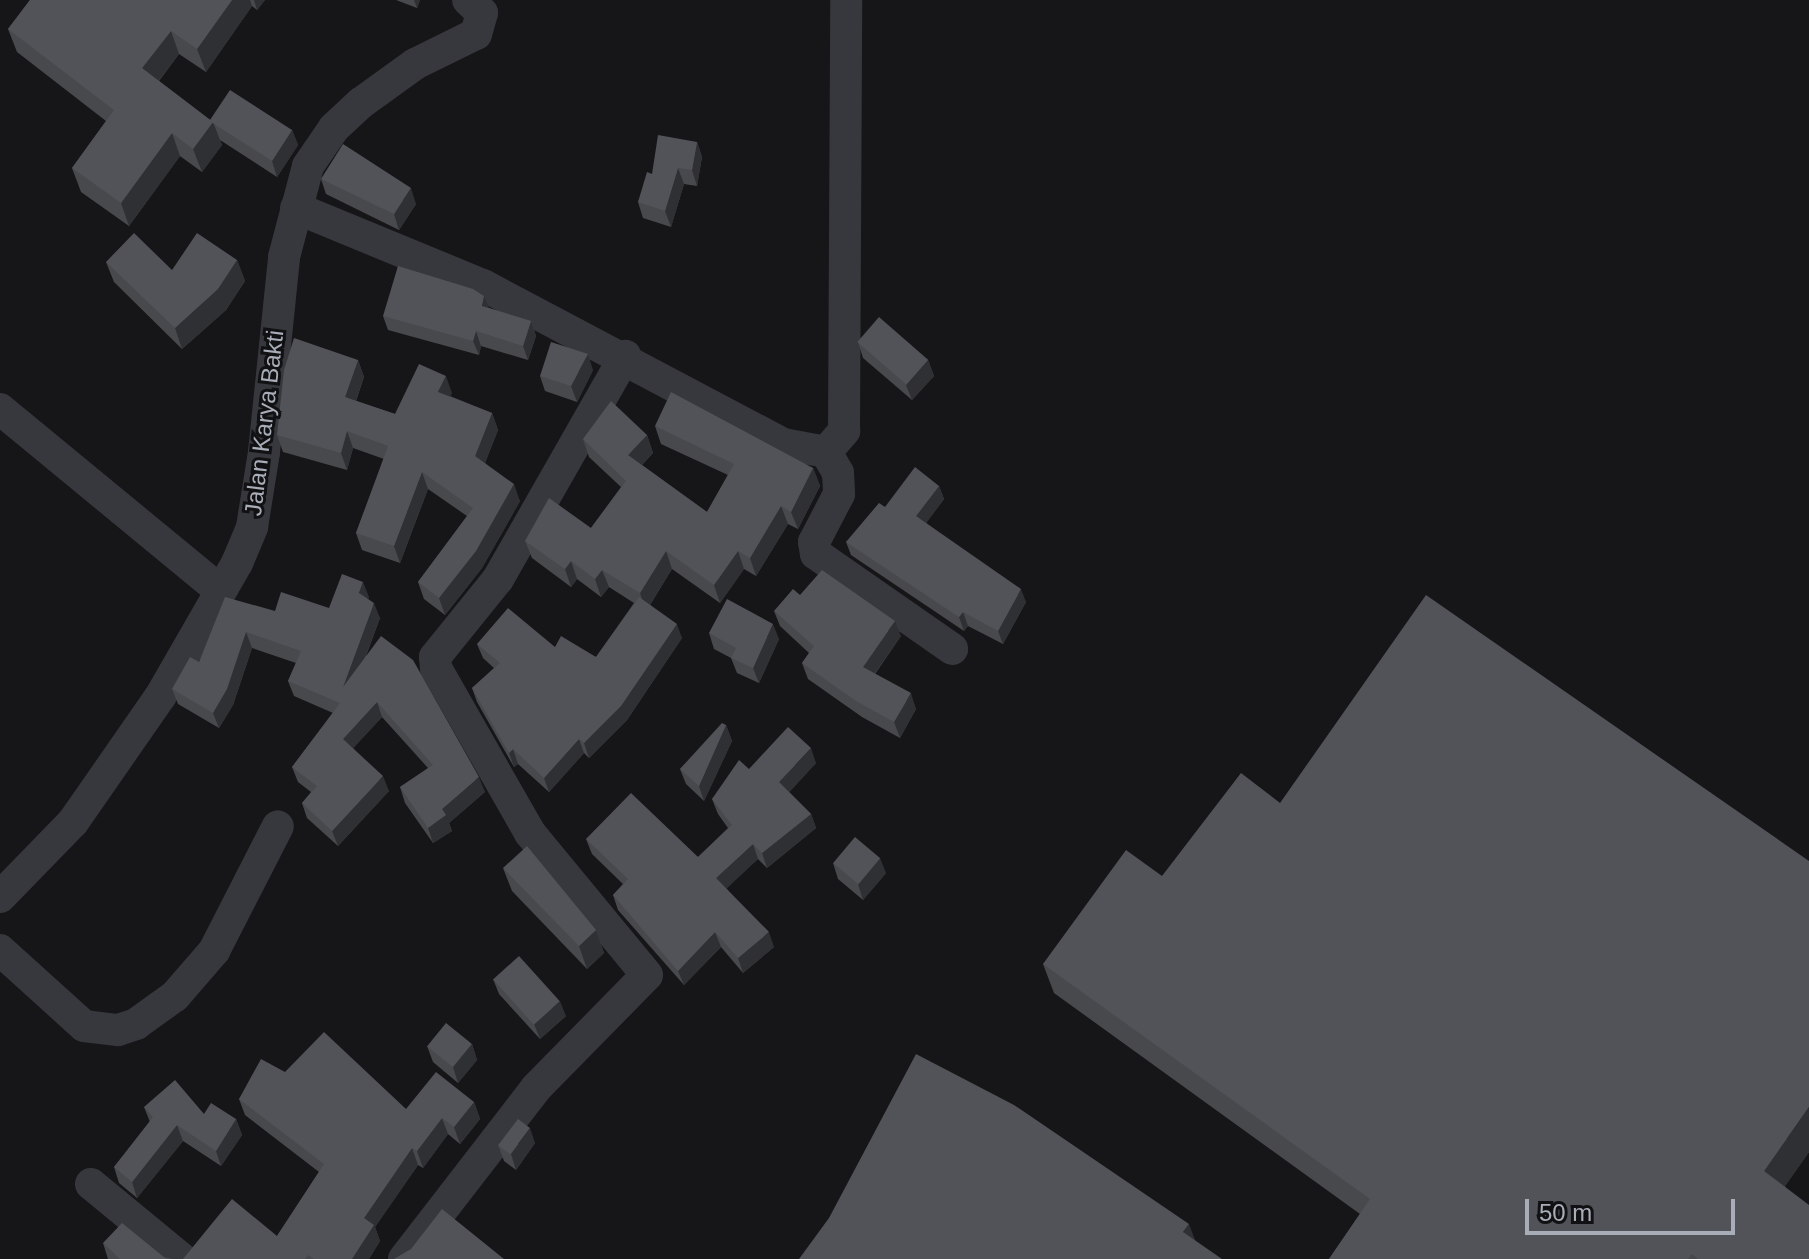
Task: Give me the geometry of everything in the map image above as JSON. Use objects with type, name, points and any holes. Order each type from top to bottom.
[{"type":"street","name":"Jalan Karya Bakti","points":[[0,897],[73,822],[160,697],[221,591],[252,527],[284,257],[308,166],[334,128],[415,64],[481,28],[482,13],[468,0]]},
{"type":"street","points":[[826,452],[844,431],[846,0]]},
{"type":"street","points":[[296,208],[483,285],[625,356],[783,444],[826,452],[838,473],[839,494],[814,542],[816,554],[952,649]]},
{"type":"street","points":[[404,1259],[536,1088],[647,975],[530,833],[436,668],[435,657],[498,579],[625,356]]},
{"type":"street","points":[[0,409],[221,591]]},
{"type":"street","points":[[0,950],[84,1026],[118,1030],[136,1024],[175,996],[214,951],[278,826]]},
{"type":"street","points":[[91,1184],[182,1259]]},
{"type":"building","points":[[30,0],[232,0],[197,49],[171,31],[142,68],[213,122],[193,149],[172,133],[121,203],[72,168],[114,110],[8,29]]},
{"type":"building","points":[[230,90],[292,130],[272,161],[210,120]]},
{"type":"building","points":[[658,135],[697,142],[692,170],[678,168],[665,211],[638,202],[647,172],[652,174]]},
{"type":"building","points":[[343,144],[411,188],[394,214],[321,179]]},
{"type":"building","points":[[134,233],[172,270],[197,233],[237,260],[218,289],[175,328],[106,262]]},
{"type":"building","points":[[398,266],[473,289],[484,296],[482,306],[531,321],[523,346],[476,331],[473,341],[383,316]]},
{"type":"building","points":[[879,317],[928,360],[906,385],[857,342]]},
{"type":"building","points":[[294,338],[358,360],[345,397],[395,414],[419,364],[446,376],[438,392],[492,413],[475,456],[514,484],[476,551],[439,598],[418,582],[473,508],[422,472],[394,546],[356,533],[388,446],[347,431],[341,453],[277,435],[284,370]]},
{"type":"building","points":[[551,342],[588,354],[571,386],[540,376]]},
{"type":"building","points":[[671,392],[813,468],[791,512],[781,506],[750,558],[738,551],[714,585],[666,551],[640,593],[602,570],[595,579],[571,561],[565,569],[525,541],[549,498],[591,528],[626,481],[583,439],[611,401],[647,435],[628,455],[707,512],[734,464],[655,426]]},
{"type":"building","points":[[915,467],[939,486],[916,516],[1021,589],[998,631],[963,612],[959,617],[846,542],[879,503],[885,507]]},
{"type":"building","points":[[822,570],[895,621],[863,667],[911,693],[894,722],[856,701],[802,663],[814,646],[774,611],[793,589],[800,595]]},
{"type":"building","points":[[342,574],[363,582],[359,593],[374,603],[343,687],[381,636],[413,660],[479,777],[442,809],[446,815],[428,828],[400,787],[433,765],[377,702],[343,739],[383,776],[332,831],[302,803],[317,786],[292,767],[340,703],[288,681],[301,651],[246,632],[227,689],[213,713],[172,689],[190,657],[199,662],[225,597],[275,611],[281,592],[329,608]]},
{"type":"building","points":[[1426,595],[1809,861],[1809,1107],[1764,1171],[1809,1205],[1809,1259],[1698,1259],[1692,1254],[1688,1259],[1329,1259],[1370,1199],[1043,964],[1126,850],[1162,876],[1241,773],[1280,803]]},
{"type":"building","points":[[639,597],[677,624],[621,706],[584,743],[579,739],[544,778],[513,749],[509,753],[472,688],[500,663],[477,644],[508,608],[555,647],[561,636],[596,657]]},
{"type":"building","points":[[727,599],[773,624],[753,668],[731,658],[736,648],[709,633]]},
{"type":"building","points":[[722,723],[726,725],[699,786],[680,769]]},
{"type":"building","points":[[788,727],[811,748],[779,782],[811,814],[762,853],[753,844],[716,878],[769,932],[738,958],[715,932],[678,971],[613,895],[628,879],[586,839],[631,793],[698,857],[732,825],[712,799],[739,760],[749,769]]},
{"type":"building","points":[[855,837],[880,858],[858,884],[833,863]]},
{"type":"building","points":[[527,846],[596,930],[579,946],[503,868]]},
{"type":"building","points":[[519,956],[560,1001],[534,1025],[493,979]]},
{"type":"building","points":[[446,1023],[472,1044],[453,1067],[427,1046]]},
{"type":"building","points":[[324,1032],[406,1109],[436,1072],[474,1102],[454,1127],[442,1118],[417,1151],[412,1148],[364,1218],[374,1225],[352,1259],[314,1259],[308,1255],[305,1259],[183,1259],[232,1199],[277,1236],[324,1164],[239,1099],[261,1059],[285,1072]]},
{"type":"building","points":[[916,1054],[1014,1105],[1189,1224],[1183,1232],[1222,1259],[799,1259],[829,1218]]},
{"type":"building","points":[[175,1080],[204,1114],[211,1103],[236,1119],[216,1151],[177,1125],[132,1182],[114,1167],[153,1117],[144,1107]]},
{"type":"building","points":[[518,1119],[530,1128],[510,1154],[498,1145]]},
{"type":"building","points":[[442,1209],[504,1259],[394,1259],[411,1249]]},
{"type":"building","points":[[122,1223],[165,1258],[172,1259],[120,1259],[103,1243]]}]
